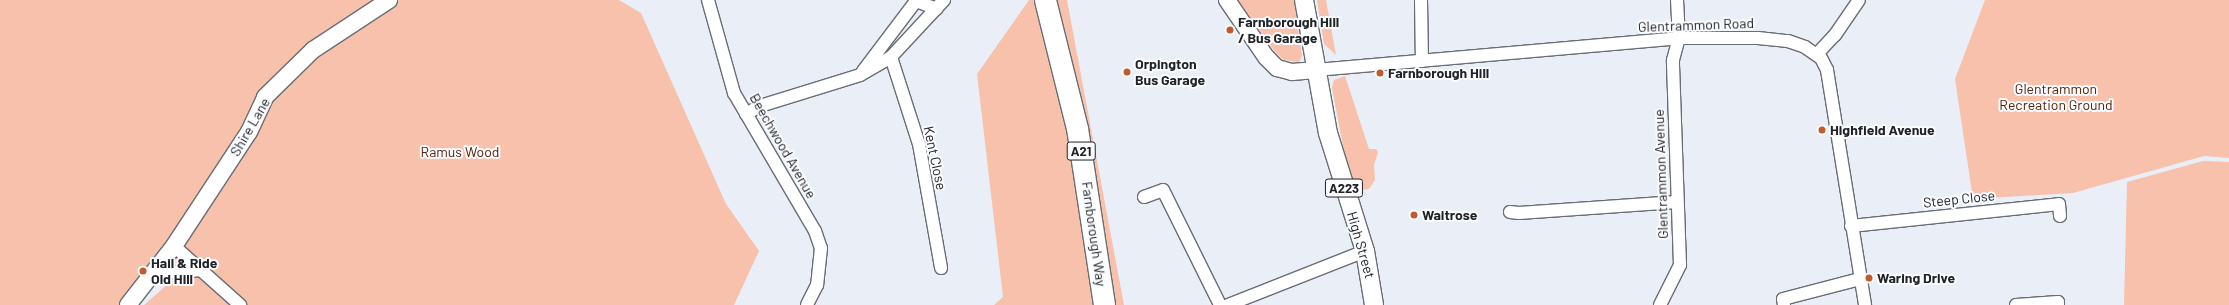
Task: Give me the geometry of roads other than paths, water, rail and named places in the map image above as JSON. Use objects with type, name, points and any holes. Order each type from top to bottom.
[{"type":"highway","name":"Farnborough Way","points":[[1045,0],[1077,128],[1104,305]]},
{"type":"main road","name":"A223","points":[[1304,0],[1316,70]]},
{"type":"main road","name":"High Street","points":[[1316,70],[1333,152],[1366,251],[1374,305]]},
{"type":"street","name":"Shire Lane","points":[[128,305],[154,274],[174,246],[249,132],[265,97],[313,50],[390,0]]},
{"type":"street","name":"Beechwood Avenue","points":[[708,0],[734,93],[815,231],[820,248],[817,285],[807,305]]},
{"type":"street","points":[[860,75],[916,0],[940,5]]},
{"type":"street","points":[[1227,0],[1266,57],[1277,68],[1292,72],[1316,70]]},
{"type":"street","points":[[1421,0],[1422,61]]},
{"type":"street","name":"Glentrammon Avenue","points":[[1660,305],[1680,265],[1672,60],[1678,38],[1677,0]]},
{"type":"street","points":[[1859,0],[1835,35],[1817,54],[1827,70],[1851,226],[1865,305]]},
{"type":"street","points":[[746,114],[760,106],[860,75],[891,57],[940,5]]},
{"type":"street","name":"Glentrammon Road","points":[[1316,70],[1678,38],[1768,38],[1796,44],[1817,54]]},
{"type":"street","name":"Kent Close","points":[[891,57],[919,144],[941,268]]},
{"type":"street","points":[[1144,197],[1163,190],[1220,305]]},
{"type":"street","points":[[1516,216],[1677,202]]},
{"type":"street","name":"Steep Close","points":[[1851,226],[2059,204],[2060,216]]},
{"type":"street","points":[[174,246],[240,305]]},
{"type":"street","points":[[1228,305],[1366,251]]},
{"type":"street","points":[[154,274],[202,270]]},
{"type":"street","points":[[1784,305],[1783,299],[1860,279]]},
{"type":"street","points":[[2016,305],[2058,302],[2058,305]]},
{"type":"place","name":"Farnborough Hill / Bus Garage","points":[[1230,30]]},
{"type":"place","name":"Orpington Bus Garage","points":[[1127,72]]},
{"type":"place","name":"Farnborough Hill","points":[[1380,73]]},
{"type":"place","name":"Highfield Avenue","points":[[1822,130]]},
{"type":"place","name":"Waitrose","points":[[1414,215]]},
{"type":"place","name":"Hail & Ride Old Hill","points":[[143,271]]},
{"type":"place","name":"Waring Drive","points":[[1869,278]]},
{"type":"park label","name":"Glentrammon Recreation Ground","points":[[2056,98]]},
{"type":"park label","name":"Ramus Wood","points":[[460,152]]}]
